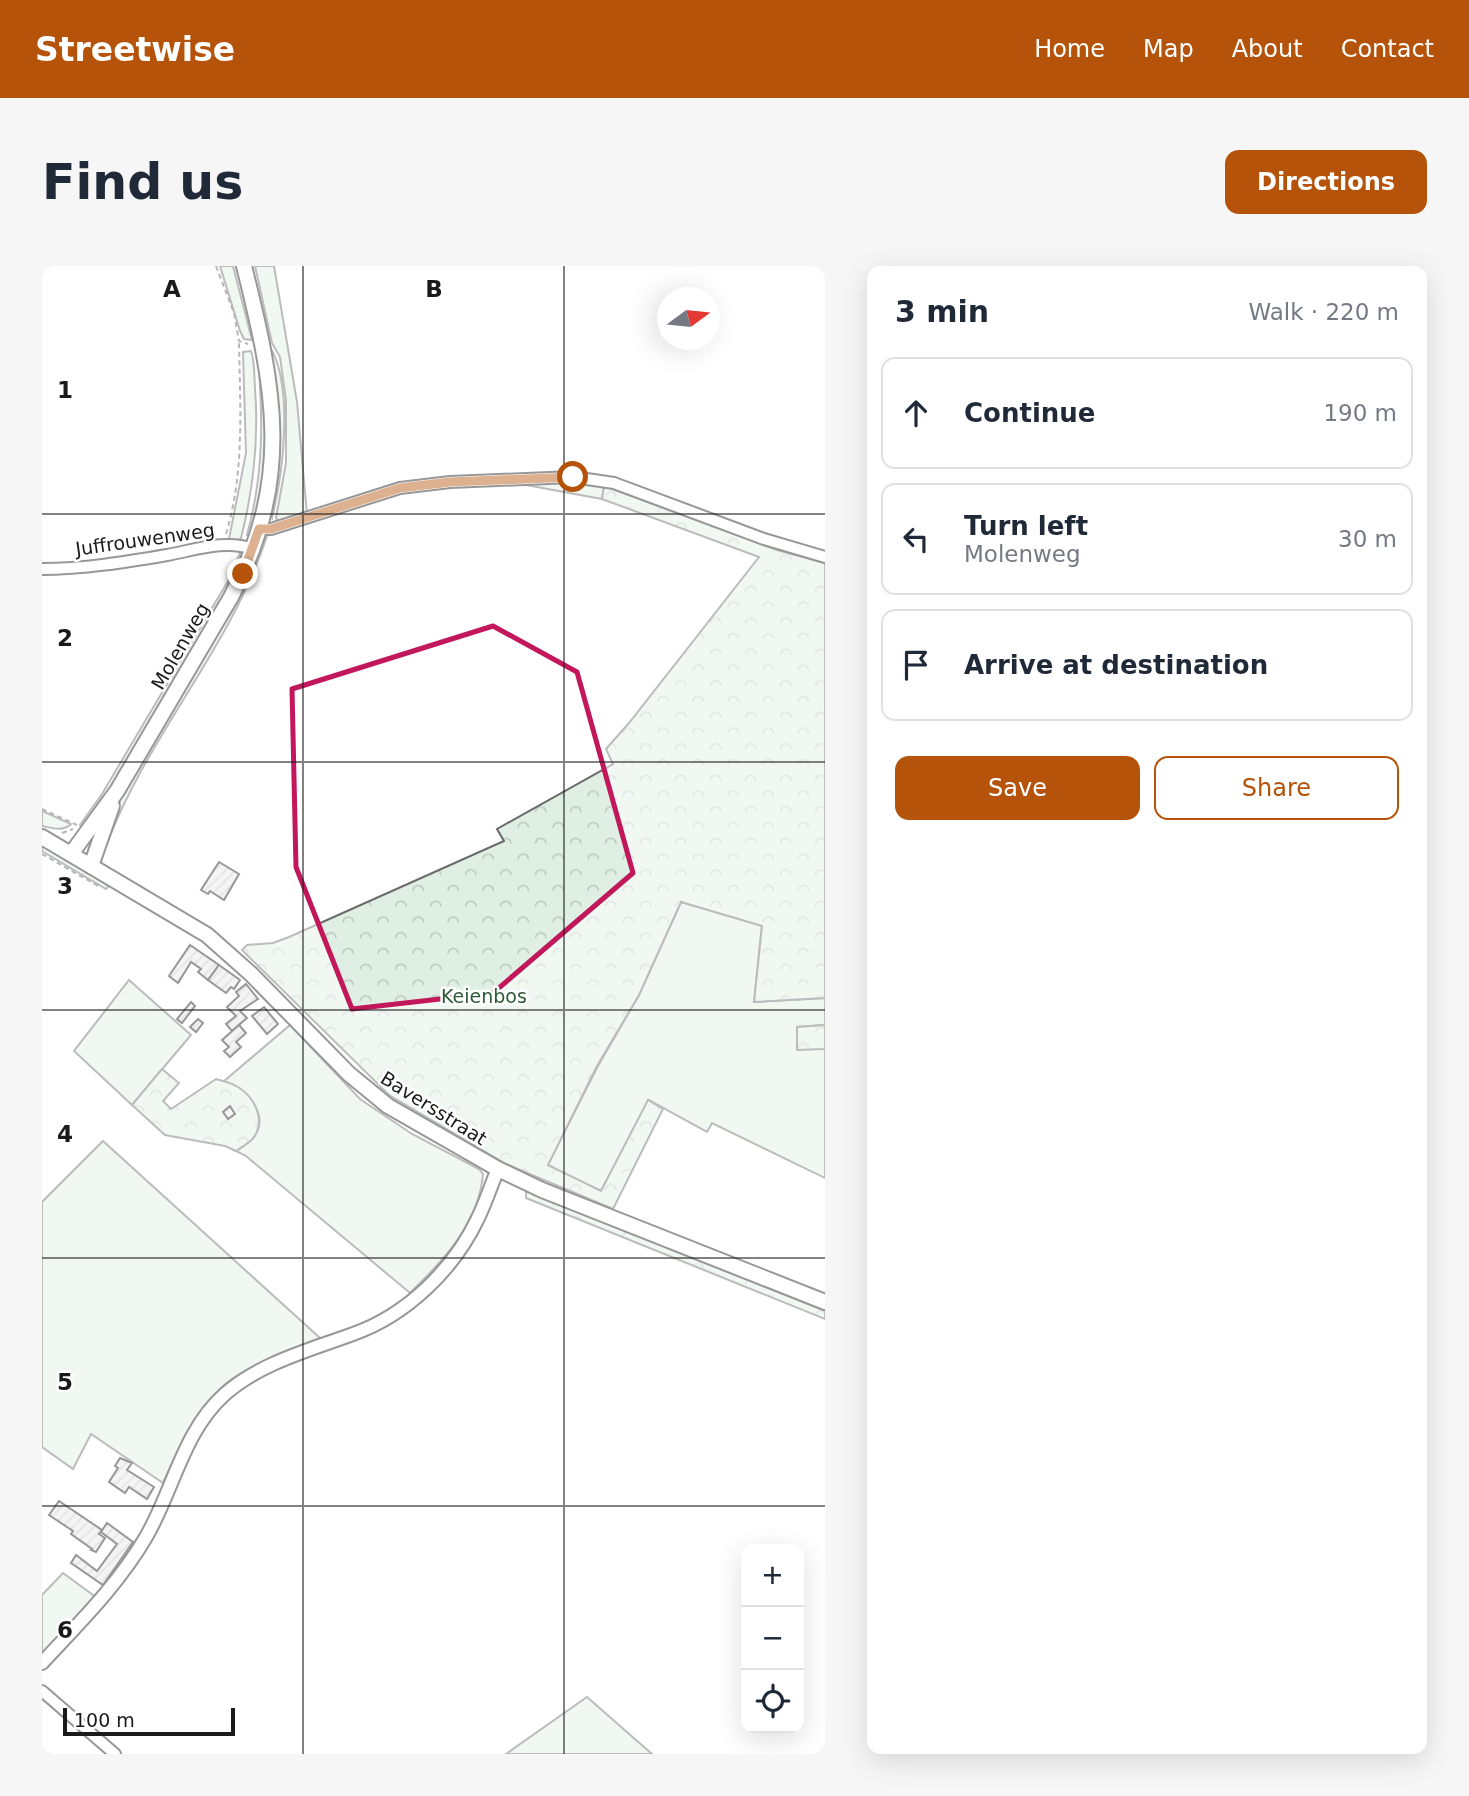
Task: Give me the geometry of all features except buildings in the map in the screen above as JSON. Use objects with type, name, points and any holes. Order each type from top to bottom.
[{"type":"main road","name":"Molenweg","points":[[71,854],[117,791],[231,597],[259,529],[271,472],[273,409],[262,344],[244,266]]},
{"type":"main road","name":"Molenweg","points":[[91,866],[117,791]]},
{"type":"main road","name":"Baversstraat","points":[[42,837],[207,935],[251,974],[349,1074],[388,1106],[498,1169],[542,1190],[825,1302]]},
{"type":"street","points":[[259,529],[271,529],[400,488],[463,481],[573,477],[614,483],[764,539],[825,557]]},
{"type":"street","name":"Juffrouwenweg","points":[[42,569],[62,569],[222,545],[241,545],[253,549]]},
{"type":"street","points":[[42,1663],[100,1601],[127,1567],[148,1534],[191,1440],[215,1404],[256,1372],[382,1322],[414,1299],[458,1253],[478,1218],[498,1169]]},
{"type":"street","points":[[42,1691],[115,1754]]},
{"type":"path","points":[[216,266],[234,313],[239,341],[240,470],[222,545]]},
{"type":"path","points":[[239,341],[255,346],[262,344]]},
{"type":"path","points":[[42,809],[78,825],[71,830],[57,833]]},
{"type":"path","points":[[42,854],[104,890]]},
{"type":"highlighted area","points":[[493,626],[577,672],[633,873],[493,993],[352,1009],[296,867],[292,689]]},
{"type":"green space","points":[[220,266],[233,266],[252,340],[244,339],[240,331]]},
{"type":"green space","points":[[255,266],[274,266],[297,402],[307,514],[281,523],[276,518],[286,463],[286,400],[280,357],[272,343]]},
{"type":"green space","points":[[270,347],[282,384],[284,407],[283,455],[272,518],[270,514],[278,431]]},
{"type":"green space","points":[[251,351],[254,364],[256,445],[249,500],[241,538],[238,541],[229,539],[246,453],[243,352]]},
{"type":"green space","points":[[258,356],[267,422],[261,488],[250,536],[247,535],[257,490],[261,446]]},
{"type":"green space","points":[[570,481],[604,486],[602,499],[510,482]]},
{"type":"green space","name":"Keienbos","points":[[604,486],[777,550],[825,563],[825,998],[754,1002],[762,926],[681,902],[639,995],[597,1066],[548,1165],[601,1191],[648,1100],[663,1109],[613,1209],[506,1164],[389,1095],[242,950],[247,945],[273,943],[289,937],[504,841],[497,829],[613,764],[606,749],[759,557],[602,499]]},
{"type":"green space","points":[[267,536],[233,615],[145,764],[108,841],[104,840],[120,800],[140,762],[227,615],[247,577],[263,537]]},
{"type":"green space","points":[[240,553],[244,554],[229,587],[112,786],[83,826],[80,825],[102,794],[228,581]]},
{"type":"green space","points":[[42,811],[71,824],[61,829],[42,826]]},
{"type":"green space","points":[[42,844],[111,884],[106,889],[42,851]]},
{"type":"green space","points":[[681,902],[762,925],[754,1002],[825,998],[825,1025],[797,1027],[797,1049],[825,1049],[825,1178],[712,1123],[707,1132],[649,1100],[601,1191],[547,1166],[598,1066],[639,995]]},
{"type":"green space","points":[[129,980],[191,1035],[132,1105],[74,1051]]},
{"type":"green space","points":[[290,1025],[360,1099],[412,1134],[479,1169],[483,1174],[475,1209],[458,1240],[410,1293],[246,1156],[236,1151],[254,1137],[259,1119],[247,1096],[223,1082]]},
{"type":"green space","points":[[825,1025],[825,1049],[797,1050],[797,1027]]},
{"type":"green space","points":[[162,1069],[179,1083],[163,1101],[171,1109],[216,1079],[233,1084],[244,1091],[253,1102],[258,1116],[259,1123],[253,1139],[236,1151],[225,1146],[165,1135],[132,1105]]},
{"type":"green space","points":[[103,1141],[320,1338],[245,1371],[217,1392],[195,1420],[163,1483],[91,1434],[73,1469],[42,1447],[42,1202]]},
{"type":"green space","points":[[526,1191],[825,1311],[825,1319],[526,1198]]},
{"type":"green space","points":[[63,1573],[97,1598],[42,1655],[42,1595]]},
{"type":"green space","points":[[587,1697],[652,1754],[506,1754]]},
{"type":"route","points":[[243,574],[259,529],[271,529],[400,488],[450,482],[573,477]]}]
